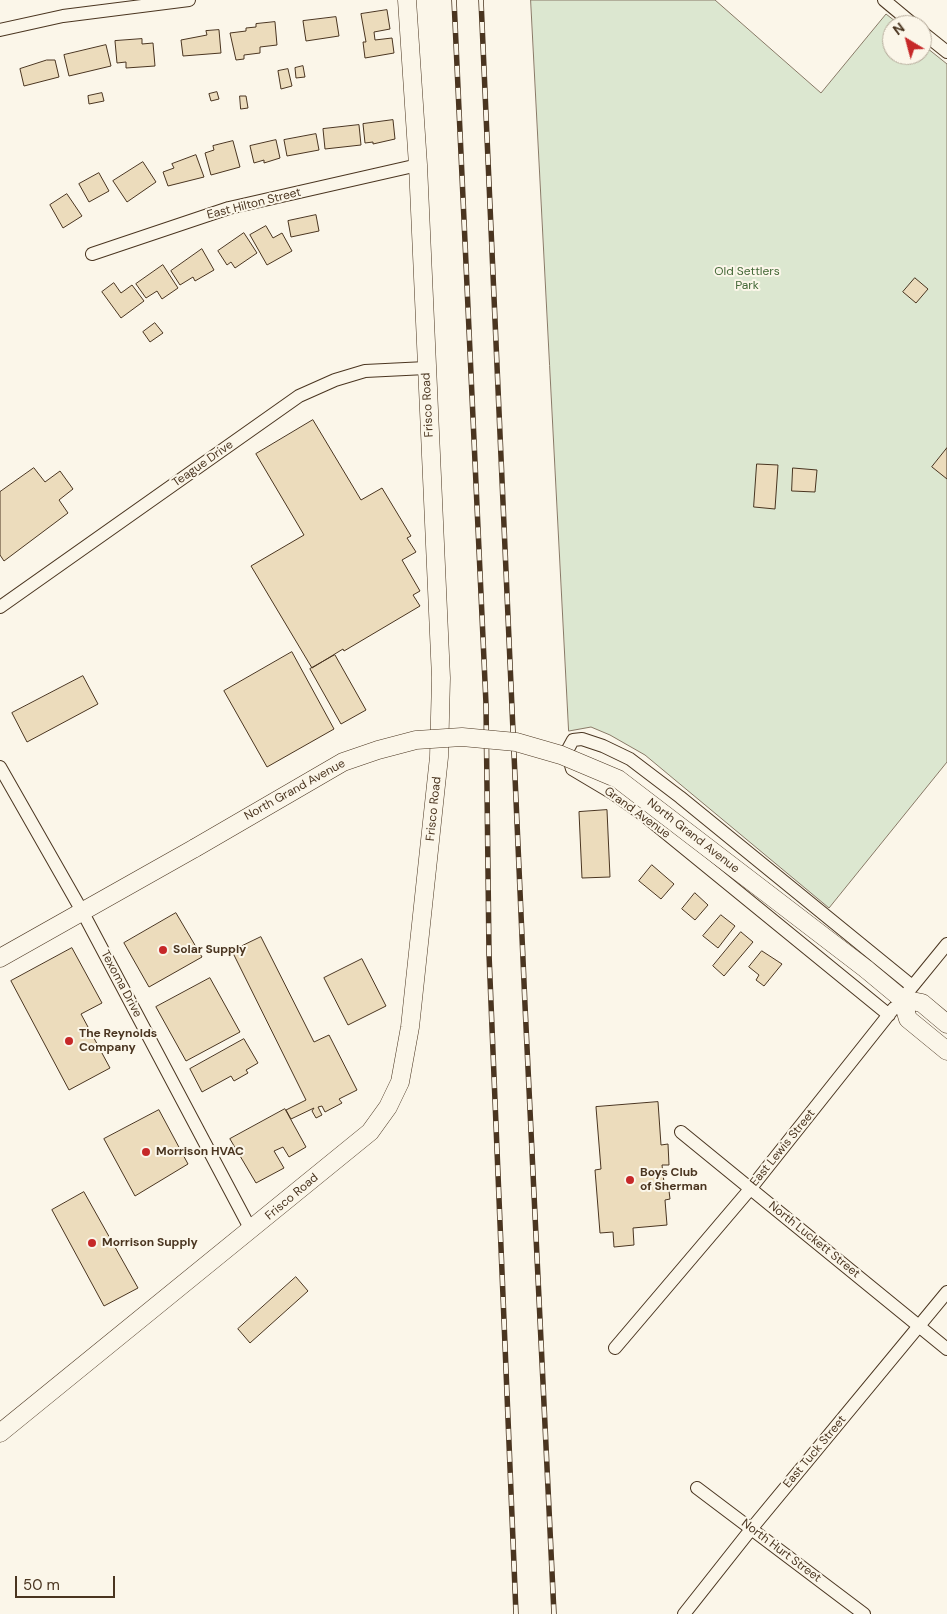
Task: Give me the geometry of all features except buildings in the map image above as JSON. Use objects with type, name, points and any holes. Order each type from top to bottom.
[{"type":"street","points":[[0,30],[63,16],[189,0]]},
{"type":"street","name":"Frisco Road","points":[[0,1433],[370,1132],[388,1107],[400,1082],[410,1027],[439,756],[441,678],[418,165],[407,0]]},
{"type":"street","points":[[884,0],[902,15]]},
{"type":"street","points":[[932,40],[947,52]]},
{"type":"street","name":"East Hilton Street","points":[[92,254],[229,208],[418,165]]},
{"type":"street","name":"Teague Drive","points":[[0,607],[299,396],[335,380],[365,371],[426,368]]},
{"type":"street","name":"North Grand Avenue","points":[[0,958],[344,762],[378,750],[416,740],[462,737],[516,742],[561,755],[618,779],[866,969],[922,1003],[947,1024]]},
{"type":"street","name":"Grand Avenue","points":[[889,1015],[645,816],[572,768],[567,751],[573,740],[582,739],[603,746],[630,759],[680,797],[907,993]]},
{"type":"street","name":"Texoma Drive","points":[[0,767],[82,911],[251,1230]]},
{"type":"street","name":"East Lewis Street","points":[[614,1348],[751,1188],[947,944]]},
{"type":"street","name":"North Grand Avenue","points":[[907,993],[908,1019],[947,1051]]},
{"type":"street","name":"North Luckett Street","points":[[681,1132],[947,1349]]},
{"type":"street","name":"East Tuck Street","points":[[684,1614],[752,1528],[947,1292]]},
{"type":"street","name":"North Hurt Street","points":[[697,1488],[864,1614]]},
{"type":"green space","name":"Old Settlers Park","points":[[531,0],[715,0],[821,93],[882,19],[882,65],[932,65],[932,52],[947,64],[947,762],[829,908],[645,755],[610,735],[591,727],[569,731]]},
{"type":"railway","points":[[454,0],[486,704],[489,954],[516,1614]]},
{"type":"railway","points":[[481,0],[554,1614]]},
{"type":"place","name":"Solar Supply","points":[[163,950]]},
{"type":"place","name":"The Reynolds Company","points":[[69,1041]]},
{"type":"place","name":"Morrison HVAC","points":[[146,1152]]},
{"type":"place","name":"Boys Club of Sherman","points":[[630,1180]]},
{"type":"place","name":"Morrison Supply","points":[[92,1243]]}]
